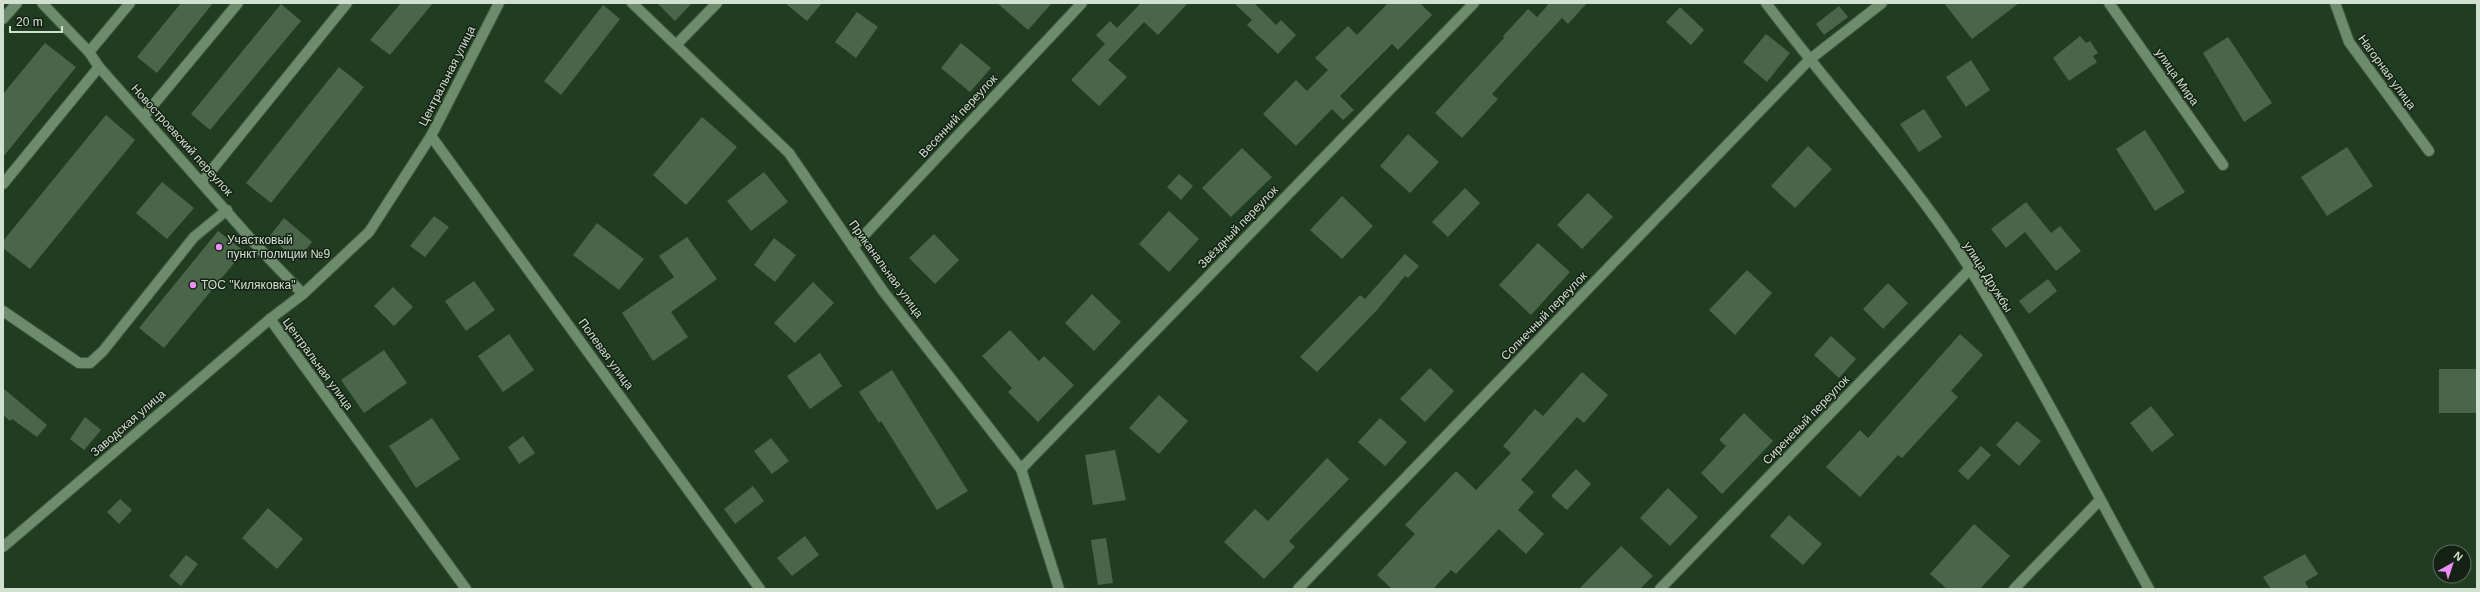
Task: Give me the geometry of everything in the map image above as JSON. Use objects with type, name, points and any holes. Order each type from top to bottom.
[{"type":"street","points":[[3,19],[17,3]]},
{"type":"street","name":"Новостроевский переулок","points":[[42,3],[89,52],[98,67],[144,116],[258,247],[303,294]]},
{"type":"street","points":[[89,52],[130,3]]},
{"type":"street","points":[[144,116],[238,3]]},
{"type":"street","points":[[202,182],[347,3]]},
{"type":"street","name":"Центральная улица","points":[[466,589],[270,319],[303,294],[369,232],[431,136],[499,3]]},
{"type":"street","name":"Приканальная улица","points":[[632,3],[677,44],[789,154],[883,291],[1021,469],[1059,589]]},
{"type":"street","points":[[677,44],[717,3]]},
{"type":"street","name":"Весенний переулок","points":[[853,247],[1082,3]]},
{"type":"street","name":"Звёздный переулок","points":[[1021,469],[1474,3]]},
{"type":"street","name":"улица Дружбы","points":[[1766,3],[1809,60],[1932,214],[1970,269],[2051,406],[2100,500],[2150,589]]},
{"type":"street","name":"Солнечный переулок","points":[[1298,589],[1809,60],[1882,3]]},
{"type":"street","name":"улица Мира","points":[[2110,3],[2223,166]]},
{"type":"street","name":"Нагорная улица","points":[[2335,3],[2349,42],[2429,151]]},
{"type":"street","points":[[3,184],[98,67]]},
{"type":"street","name":"Полевая улица","points":[[431,136],[760,589]]},
{"type":"street","points":[[3,311],[79,363],[90,363],[102,351],[194,237],[227,210]]},
{"type":"street","name":"Сиреневый переулок","points":[[1660,589],[1970,269]]},
{"type":"street","name":"Заводская улица","points":[[3,547],[270,319]]},
{"type":"street","points":[[2014,589],[2100,500]]},
{"type":"building","points":[[181,3],[213,3],[157,73],[137,57]]},
{"type":"building","points":[[401,3],[433,3],[390,55],[370,40]]},
{"type":"building","points":[[657,3],[692,3],[675,21]]},
{"type":"building","points":[[785,3],[822,3],[807,21]]},
{"type":"building","points":[[997,3],[1052,3],[1028,30]]},
{"type":"building","points":[[1141,3],[1188,3],[1158,35],[1144,22],[1108,60],[1127,77],[1099,106],[1071,80],[1105,44],[1096,35],[1110,21],[1117,28]]},
{"type":"building","points":[[1234,3],[1254,3],[1276,25],[1281,20],[1296,35],[1278,54],[1247,25],[1252,20]]},
{"type":"building","points":[[1388,3],[1420,3],[1432,15],[1398,50],[1392,44],[1340,96],[1354,110],[1343,120],[1332,109],[1296,146],[1263,114],[1296,80],[1307,91],[1328,70],[1315,58],[1348,26],[1357,35]]},
{"type":"building","points":[[1545,3],[1587,3],[1568,24],[1562,18],[1492,94],[1498,99],[1462,138],[1435,113],[1504,38],[1503,36],[1528,9],[1537,17],[1548,5]]},
{"type":"building","points":[[1944,3],[2019,3],[1972,39]]},
{"type":"building","points":[[281,4],[301,21],[210,130],[191,114]]},
{"type":"building","points":[[603,5],[620,19],[561,95],[544,81]]},
{"type":"building","points":[[1839,6],[1848,17],[1824,35],[1816,24]]},
{"type":"building","points":[[1680,7],[1704,30],[1691,45],[1666,22]]},
{"type":"building","points":[[857,12],[878,27],[856,58],[835,42]]},
{"type":"building","points":[[1766,34],[1790,53],[1767,82],[1743,62]]},
{"type":"building","points":[[2080,36],[2086,43],[2090,41],[2098,53],[2093,56],[2097,62],[2069,81],[2053,58]]},
{"type":"building","points":[[2228,37],[2272,103],[2244,122],[2203,53]]},
{"type":"building","points":[[45,43],[76,67],[3,157],[3,94]]},
{"type":"building","points":[[961,43],[991,68],[970,92],[941,68]]},
{"type":"building","points":[[1971,60],[1990,90],[1966,107],[1946,77]]},
{"type":"building","points":[[339,67],[364,87],[271,203],[246,183]]},
{"type":"building","points":[[1924,109],[1942,137],[1919,152],[1900,124]]},
{"type":"building","points":[[106,115],[135,140],[30,269],[3,248],[3,241]]},
{"type":"building","points":[[702,117],[737,147],[686,205],[653,175]]},
{"type":"building","points":[[2145,130],[2185,192],[2155,211],[2116,149]]},
{"type":"building","points":[[1408,134],[1439,162],[1410,193],[1380,166]]},
{"type":"building","points":[[1808,146],[1832,169],[1795,208],[1771,186]]},
{"type":"building","points":[[2347,147],[2373,186],[2327,216],[2301,177]]},
{"type":"building","points":[[1242,148],[1272,177],[1231,217],[1202,188]]},
{"type":"building","points":[[764,172],[788,202],[751,231],[727,201]]},
{"type":"building","points":[[1179,174],[1193,186],[1181,200],[1167,187]]},
{"type":"building","points":[[162,182],[194,208],[167,239],[136,213]]},
{"type":"building","points":[[1465,188],[1480,203],[1448,237],[1432,222]]},
{"type":"building","points":[[1588,193],[1613,217],[1582,249],[1557,225]]},
{"type":"building","points":[[1342,196],[1373,226],[1342,259],[1310,230]]},
{"type":"building","points":[[2026,202],[2051,233],[2060,226],[2081,251],[2056,271],[2025,232],[2006,248],[1991,229]]},
{"type":"building","points":[[1169,211],[1199,239],[1169,272],[1139,244]]},
{"type":"building","points":[[434,216],[449,227],[425,257],[410,246]]},
{"type":"building","points":[[284,218],[312,242],[297,260],[269,237]]},
{"type":"building","points":[[597,223],[644,259],[619,290],[573,255]]},
{"type":"building","points":[[218,231],[244,251],[164,348],[139,328]]},
{"type":"building","points":[[934,234],[959,260],[935,284],[909,258]]},
{"type":"building","points":[[687,237],[717,279],[671,312],[688,337],[653,361],[622,313],[674,277],[659,256]]},
{"type":"building","points":[[774,238],[796,255],[775,282],[754,265]]},
{"type":"building","points":[[1538,243],[1570,272],[1531,315],[1499,285]]},
{"type":"building","points":[[1405,254],[1419,266],[1408,278],[1405,276],[1377,310],[1317,372],[1300,357],[1360,295],[1365,299]]},
{"type":"building","points":[[1747,270],[1772,293],[1735,335],[1709,310]]},
{"type":"building","points":[[2048,279],[2057,291],[2029,314],[2019,301]]},
{"type":"building","points":[[474,281],[495,310],[466,331],[445,301]]},
{"type":"building","points":[[813,282],[834,303],[795,343],[774,323]]},
{"type":"building","points":[[1888,283],[1908,303],[1883,329],[1863,309]]},
{"type":"building","points":[[393,287],[413,307],[394,326],[374,306]]},
{"type":"building","points":[[1092,294],[1121,322],[1094,351],[1065,323]]},
{"type":"building","points":[[1010,330],[1039,361],[1044,356],[1074,385],[1038,422],[1008,392],[1012,388],[982,356]]},
{"type":"building","points":[[509,334],[534,370],[503,392],[478,356]]},
{"type":"building","points":[[1960,334],[1983,355],[1951,391],[1958,397],[1902,458],[1898,455],[1860,497],[1826,467],[1860,430],[1868,438]]},
{"type":"building","points":[[1831,336],[1856,359],[1839,378],[1814,355]]},
{"type":"building","points":[[384,350],[407,383],[364,413],[341,380]]},
{"type":"building","points":[[820,353],[842,386],[810,409],[787,376]]},
{"type":"building","points":[[1430,368],[1454,391],[1425,422],[1400,399]]},
{"type":"building","points":[[2439,369],[2477,369],[2477,413],[2439,413]]},
{"type":"building","points":[[892,370],[968,491],[937,510],[881,421],[879,423],[859,392]]},
{"type":"building","points":[[1582,372],[1608,395],[1584,423],[1577,417],[1521,480],[1534,492],[1518,510],[1544,534],[1526,554],[1499,529],[1456,574],[1451,570],[1433,589],[1392,589],[1377,575],[1415,534],[1405,525],[1456,471],[1476,490],[1511,453],[1503,446],[1535,409],[1543,416]]},
{"type":"building","points":[[3,388],[47,425],[37,437],[12,419],[10,421],[3,415]]},
{"type":"building","points":[[1159,395],[1188,421],[1159,454],[1129,428]]},
{"type":"building","points":[[2151,406],[2174,435],[2152,452],[2130,423]]},
{"type":"building","points":[[1744,413],[1773,441],[1722,494],[1701,473],[1726,446],[1719,440]]},
{"type":"building","points":[[85,417],[101,430],[84,450],[70,439]]},
{"type":"building","points":[[432,418],[460,459],[416,488],[389,446]]},
{"type":"building","points":[[1380,418],[1407,442],[1385,466],[1358,442]]},
{"type":"building","points":[[2017,421],[2041,441],[2019,466],[1996,445]]},
{"type":"building","points":[[523,436],[535,453],[519,464],[508,447]]},
{"type":"building","points":[[771,438],[789,461],[772,474],[754,451]]},
{"type":"building","points":[[1981,446],[1991,455],[1968,480],[1958,471]]},
{"type":"building","points":[[1115,450],[1126,500],[1093,505],[1085,455]]},
{"type":"building","points":[[1327,458],[1349,479],[1289,541],[1295,547],[1264,579],[1224,542],[1255,509],[1268,521]]},
{"type":"building","points":[[1576,469],[1591,484],[1567,510],[1551,496]]},
{"type":"building","points":[[753,486],[764,501],[735,524],[724,509]]},
{"type":"building","points":[[1668,488],[1698,517],[1670,546],[1640,518]]},
{"type":"building","points":[[120,499],[132,510],[119,524],[107,512]]},
{"type":"building","points":[[268,508],[303,539],[277,569],[242,538]]},
{"type":"building","points":[[1789,515],[1822,544],[1803,565],[1770,536]]},
{"type":"building","points":[[1974,524],[2010,556],[1980,589],[1947,589],[1930,574]]},
{"type":"building","points":[[805,536],[819,555],[792,576],[777,558]]},
{"type":"building","points":[[1106,538],[1113,583],[1098,585],[1091,540]]},
{"type":"building","points":[[1621,546],[1653,576],[1640,589],[1579,589]]},
{"type":"building","points":[[2305,554],[2318,574],[2305,582],[2309,589],[2271,589],[2263,577]]},
{"type":"building","points":[[186,555],[198,564],[181,586],[169,576]]},
{"type":"place","name":"Участковый пункт полиции №9","points":[[219,247]]},
{"type":"place","name":"ТОС \"Киляковка\"","points":[[193,285]]}]
